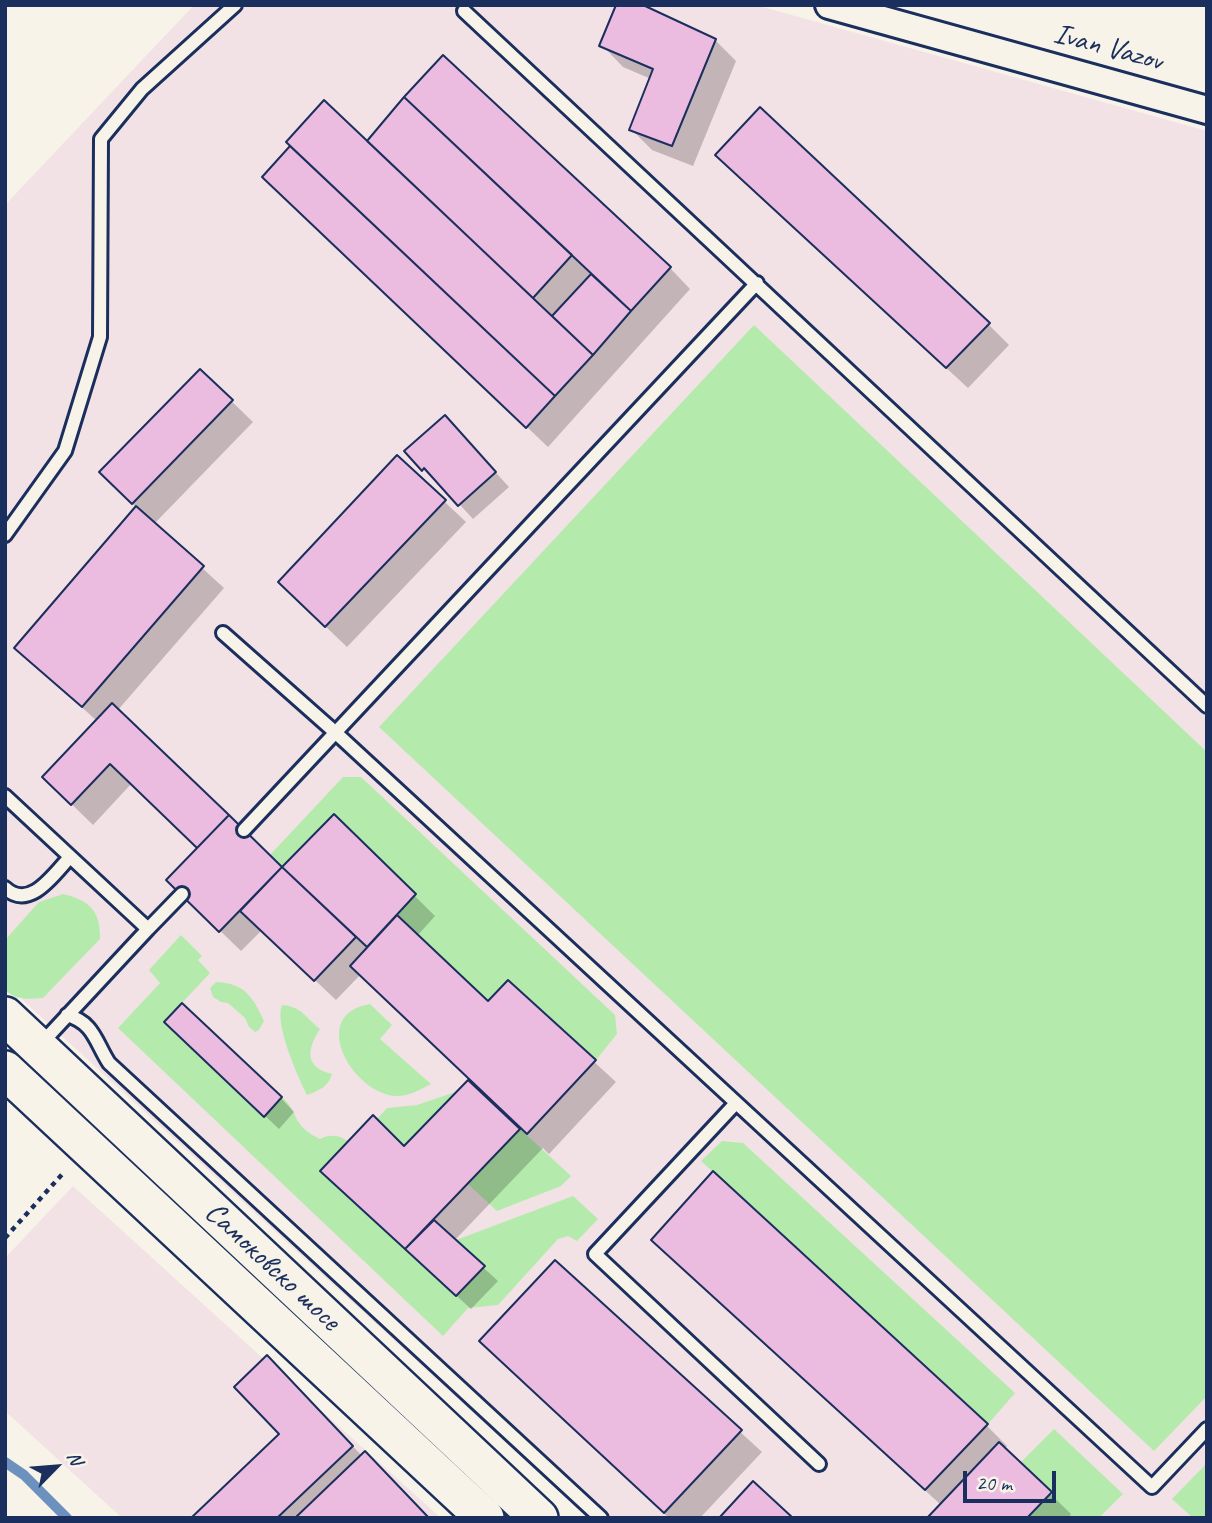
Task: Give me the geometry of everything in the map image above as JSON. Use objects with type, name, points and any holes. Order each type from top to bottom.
[{"type":"main road","name":"Самоковско шосе","points":[[5,1016],[539,1518]]},
{"type":"main road","name":"Самоковско шосе","points":[[5,1070],[485,1518]]},
{"type":"street","name":"Ivan Vazov","points":[[829,5],[1207,110]]},
{"type":"lane","points":[[5,535],[65,451],[100,337],[101,139],[142,89],[235,5]]},
{"type":"lane","points":[[464,11],[1207,706]]},
{"type":"lane","points":[[244,830],[757,283]]},
{"type":"lane","points":[[223,633],[336,733],[1152,1487],[1207,1429]]},
{"type":"lane","points":[[5,796],[148,929]]},
{"type":"lane","points":[[5,888],[17,897],[36,892],[70,857]]},
{"type":"lane","points":[[38,1047],[182,894]]},
{"type":"lane","points":[[68,1016],[82,1019],[89,1026],[109,1062],[601,1518]]},
{"type":"lane","points":[[736,1103],[595,1254],[819,1464]]},
{"type":"path","points":[[5,1238],[87,1146]]},
{"type":"shaded area","points":[[194,5],[756,5],[1207,131],[1207,1518],[588,1518],[5,984],[5,205]]},
{"type":"shaded area","points":[[73,1186],[441,1518],[122,1518],[5,1411],[5,1258]]},
{"type":"green space","points":[[754,325],[1207,752],[1207,1396],[1154,1451],[379,727]]},
{"type":"green space","points":[[343,777],[361,777],[615,1015],[617,1034],[596,1060],[509,980],[488,1001],[397,915],[415,893],[334,814],[282,867],[270,855]]},
{"type":"green space","points":[[63,894],[92,908],[98,921],[100,939],[43,998],[13,996],[5,989],[5,940],[39,902]]},
{"type":"green space","points":[[181,935],[202,956],[198,960],[210,973],[164,1022],[263,1116],[282,1097],[300,1124],[311,1134],[320,1139],[334,1136],[348,1141],[320,1172],[456,1296],[485,1266],[456,1240],[573,1196],[598,1219],[577,1241],[568,1236],[558,1239],[498,1305],[468,1308],[443,1336],[118,1028],[160,983],[149,970]]},
{"type":"green space","points":[[216,982],[241,988],[252,998],[264,1021],[259,1030],[255,1032],[245,1018],[228,1003],[213,997],[210,988]]},
{"type":"green space","points":[[370,1004],[392,1025],[380,1039],[431,1084],[409,1094],[395,1096],[379,1091],[351,1068],[339,1036],[342,1022],[351,1011]]},
{"type":"green space","points":[[282,1005],[299,1010],[320,1029],[312,1043],[312,1062],[316,1067],[332,1074],[323,1087],[307,1095],[284,1037],[280,1014]]},
{"type":"green space","points":[[458,1091],[404,1146],[377,1119],[387,1108],[417,1105]]},
{"type":"green space","points":[[520,1129],[571,1176],[561,1186],[497,1211],[468,1184]]},
{"type":"green space","points":[[722,1141],[743,1143],[1015,1393],[988,1424],[701,1161]]},
{"type":"green space","points":[[1054,1429],[1123,1494],[1099,1518],[1027,1518],[1021,1462]]},
{"type":"green space","points":[[1207,1463],[1207,1518],[1193,1518],[1172,1499]]},
{"type":"building","points":[[616,5],[643,5],[716,39],[672,146],[629,130],[653,69],[599,46]]},
{"type":"building","points":[[443,55],[671,267],[631,311],[404,97]]},
{"type":"building","points":[[404,97],[572,255],[533,298],[367,141]]},
{"type":"building","points":[[324,100],[593,355],[555,396],[286,142]]},
{"type":"building","points":[[760,107],[990,323],[946,368],[715,155]]},
{"type":"building","points":[[290,146],[555,396],[526,428],[262,177]]},
{"type":"building","points":[[591,274],[631,311],[593,355],[552,316]]},
{"type":"building","points":[[200,369],[233,400],[132,504],[99,472]]},
{"type":"building","points":[[445,415],[496,472],[458,506],[424,468],[422,471],[404,451]]},
{"type":"building","points":[[397,455],[446,500],[325,627],[278,582]]},
{"type":"building","points":[[136,506],[204,566],[82,707],[14,648]]},
{"type":"building","points":[[112,703],[229,815],[197,848],[110,764],[71,805],[42,777]]},
{"type":"building","points":[[334,814],[416,894],[367,947],[282,867]]},
{"type":"building","points":[[229,815],[282,867],[219,932],[166,880]]},
{"type":"building","points":[[282,867],[356,937],[314,981],[240,911]]},
{"type":"building","points":[[397,915],[488,1001],[508,980],[596,1060],[527,1134],[350,966]]},
{"type":"building","points":[[182,1003],[282,1097],[264,1117],[164,1022]]},
{"type":"building","points":[[468,1080],[520,1129],[405,1249],[320,1171],[373,1115],[404,1146]]},
{"type":"building","points":[[713,1171],[988,1424],[925,1490],[651,1240]]},
{"type":"building","points":[[434,1220],[485,1266],[456,1296],[405,1249]]},
{"type":"building","points":[[555,1260],[742,1430],[664,1513],[479,1341]]},
{"type":"building","points":[[267,1355],[353,1446],[277,1518],[191,1518],[279,1434],[234,1387]]},
{"type":"building","points":[[999,1442],[1052,1492],[1027,1518],[927,1518]]},
{"type":"building","points":[[365,1451],[429,1518],[295,1518]]},
{"type":"building","points":[[753,1481],[793,1518],[719,1518]]},
{"type":"waterway","points":[[5,1462],[24,1475],[67,1518]]}]
